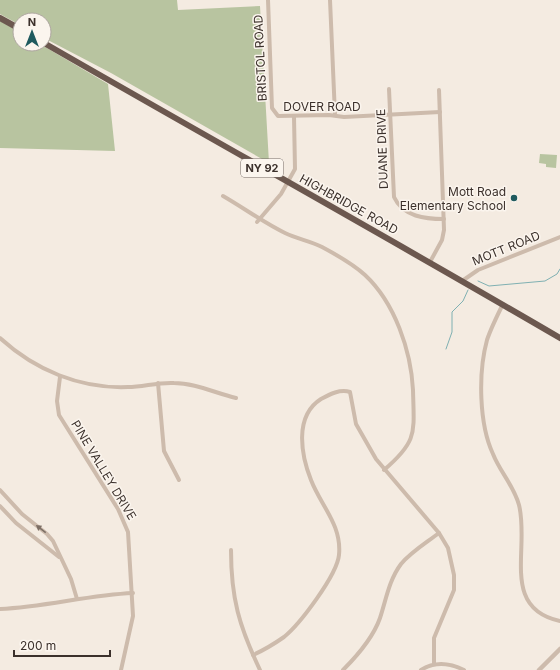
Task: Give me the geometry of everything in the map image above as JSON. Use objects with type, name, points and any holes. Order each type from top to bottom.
[{"type":"highway","points":[[0,18],[12,25]]},
{"type":"highway","name":"HIGHBRIDGE ROAD","points":[[52,48],[430,262],[560,338]]},
{"type":"street","name":"BRISTOL ROAD","points":[[268,0],[272,108],[275,114]]},
{"type":"street","points":[[330,0],[335,115]]},
{"type":"street","name":"DUANE DRIVE","points":[[390,89],[393,191],[396,202],[406,211],[421,218],[444,219]]},
{"type":"street","points":[[430,262],[444,235],[439,90]]},
{"type":"street","name":"DOVER ROAD","points":[[275,114],[281,117],[335,115],[344,117],[440,112]]},
{"type":"street","points":[[259,220],[281,194],[295,169],[294,116]]},
{"type":"street","points":[[223,196],[259,220],[285,233],[321,246],[358,269],[377,289],[400,328],[407,350],[411,371],[413,432],[404,452],[384,470]]},
{"type":"street","name":"MOTT ROAD","points":[[462,281],[478,270],[560,237]]},
{"type":"street","points":[[503,304],[493,325],[484,358],[482,390],[484,428],[492,453],[512,486],[519,505],[522,526],[521,577],[526,599],[541,615],[560,621]]},
{"type":"street","points":[[0,338],[23,356],[60,377],[100,386],[113,387],[130,387],[158,383],[184,383],[236,398]]},
{"type":"street","name":"PINE VALLEY DRIVE","points":[[60,377],[57,401],[59,415],[118,510],[128,532],[133,593],[132,624],[121,670]]},
{"type":"street","points":[[158,383],[164,451],[179,480]]},
{"type":"street","points":[[253,655],[269,647],[298,623],[335,570],[339,555],[339,538],[335,524],[311,481],[302,446],[302,429],[307,415],[316,403],[330,394],[345,391],[350,392],[356,424],[368,446],[384,470],[439,533],[448,548],[454,575],[454,585],[451,601],[434,638],[434,664]]},
{"type":"street","points":[[0,490],[22,514],[50,537],[71,579],[77,600]]},
{"type":"street","points":[[0,506],[16,523],[54,552],[62,561]]},
{"type":"street","points":[[343,670],[362,650],[371,636],[379,619],[388,588],[401,565],[439,533]]},
{"type":"street","points":[[231,550],[231,576],[236,609],[241,626],[260,670]]},
{"type":"street","points":[[0,609],[77,600],[109,594],[133,593]]},
{"type":"street","points":[[539,670],[560,649]]},
{"type":"street","points":[[421,670],[434,664],[449,664],[464,670]]},
{"type":"green space","points":[[0,0],[177,0],[178,10],[260,6],[269,163],[111,73],[52,42],[52,12],[12,12],[12,21],[0,14]]},
{"type":"green space","points":[[0,21],[12,28],[12,52],[52,51],[108,84],[115,151],[0,148]]},
{"type":"green space","points":[[540,154],[557,155],[556,168],[546,167],[546,164],[539,163]]},
{"type":"waterway","points":[[478,281],[489,286],[545,281],[557,274],[560,269]]},
{"type":"waterway","points":[[446,349],[452,332],[452,312],[463,301],[468,290]]},
{"type":"place","name":"Mott Road Elementary School","points":[[514,198]]}]
